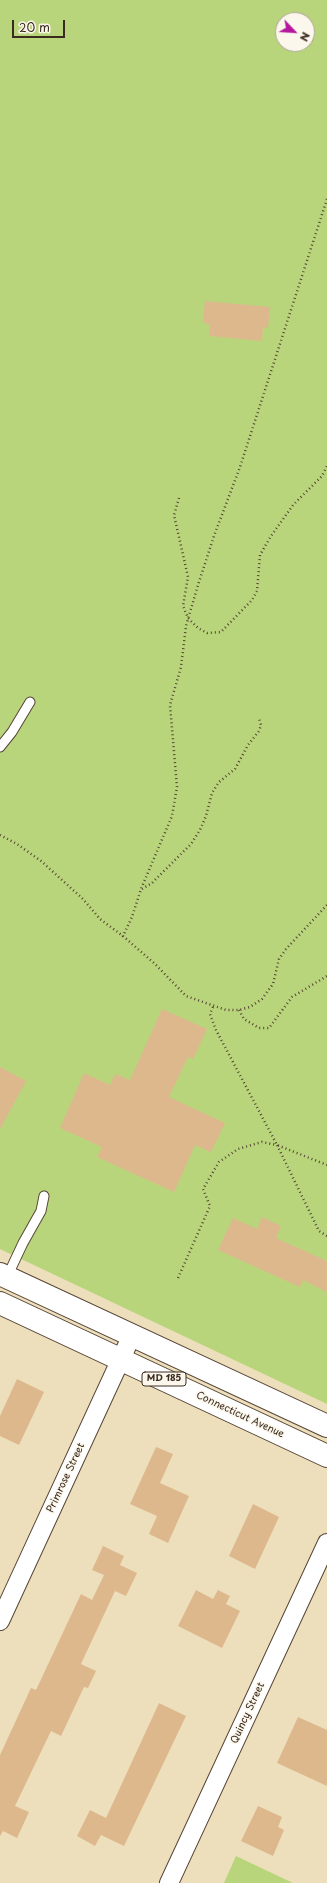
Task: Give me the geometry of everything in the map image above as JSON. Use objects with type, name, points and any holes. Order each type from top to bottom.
[{"type":"main road","name":"MD 185","points":[[4,1276],[327,1426]]},
{"type":"main road","name":"Connecticut Avenue","points":[[0,1303],[327,1456]]},
{"type":"street","name":"Primrose Street","points":[[0,1621],[132,1335]]},
{"type":"street","name":"Quincy Street","points":[[169,1883],[327,1544]]},
{"type":"lane","points":[[0,748],[12,732],[30,702]]},
{"type":"lane","points":[[4,1276],[41,1212],[44,1196]]},
{"type":"path","points":[[123,936],[172,816],[177,787],[170,705],[181,667],[188,618],[214,536],[240,467],[327,198]]},
{"type":"path","points":[[178,498],[174,515],[188,577],[183,606],[188,618],[198,628],[207,634],[221,632],[252,600],[257,591],[260,555],[292,505],[322,476],[327,466]]},
{"type":"path","points":[[141,889],[152,883],[191,844],[200,830],[206,816],[212,793],[219,782],[235,769],[248,745],[259,731],[261,725],[259,718]]},
{"type":"path","points":[[0,835],[17,844],[40,861],[83,899],[100,919],[123,936],[155,964],[186,996],[226,1010],[239,1010],[262,999],[273,984],[279,959],[286,949],[327,905]]},
{"type":"path","points":[[239,1010],[244,1019],[259,1028],[269,1028],[292,997],[327,976]]},
{"type":"path","points":[[212,1006],[210,1014],[216,1030],[278,1145],[319,1231],[327,1236]]},
{"type":"path","points":[[178,1278],[210,1206],[203,1188],[219,1162],[238,1148],[262,1142],[278,1145],[327,1165]]},
{"type":"green space","points":[[0,0],[327,0],[327,1404],[0,1249]]},
{"type":"green space","points":[[236,1856],[293,1883],[224,1883]]},
{"type":"building","points":[[205,301],[270,307],[268,328],[263,327],[262,341],[209,336],[210,324],[203,323]]},
{"type":"building","points":[[162,1009],[207,1029],[193,1059],[188,1057],[169,1097],[225,1123],[211,1152],[195,1145],[174,1192],[97,1157],[102,1147],[60,1128],[84,1073],[110,1085],[115,1074],[130,1080]]},
{"type":"building","points":[[0,1067],[26,1081],[0,1129]]},
{"type":"building","points":[[262,1217],[281,1226],[276,1238],[327,1261],[327,1292],[303,1280],[300,1287],[218,1250],[233,1218],[257,1229]]},
{"type":"building","points":[[17,1379],[44,1392],[19,1445],[0,1436],[0,1416]]},
{"type":"building","points":[[156,1447],[173,1454],[160,1483],[189,1496],[168,1543],[149,1534],[157,1516],[130,1504]]},
{"type":"building","points":[[253,1504],[279,1517],[255,1569],[229,1556]]},
{"type":"building","points":[[103,1546],[124,1556],[120,1565],[137,1573],[126,1596],[115,1591],[81,1664],[96,1671],[88,1688],[84,1687],[61,1736],[51,1731],[15,1806],[29,1812],[17,1838],[3,1831],[0,1836],[0,1755],[31,1688],[36,1690],[81,1594],[92,1600],[104,1575],[92,1570]]},
{"type":"building","points":[[196,1590],[213,1599],[218,1590],[230,1596],[226,1604],[240,1611],[222,1648],[178,1626]]},
{"type":"building","points":[[159,1703],[186,1716],[124,1846],[101,1835],[95,1846],[77,1836],[90,1810],[106,1818]]},
{"type":"building","points":[[298,1717],[327,1730],[327,1786],[277,1763]]},
{"type":"building","points":[[258,1806],[282,1817],[278,1827],[284,1830],[273,1856],[241,1841]]}]
